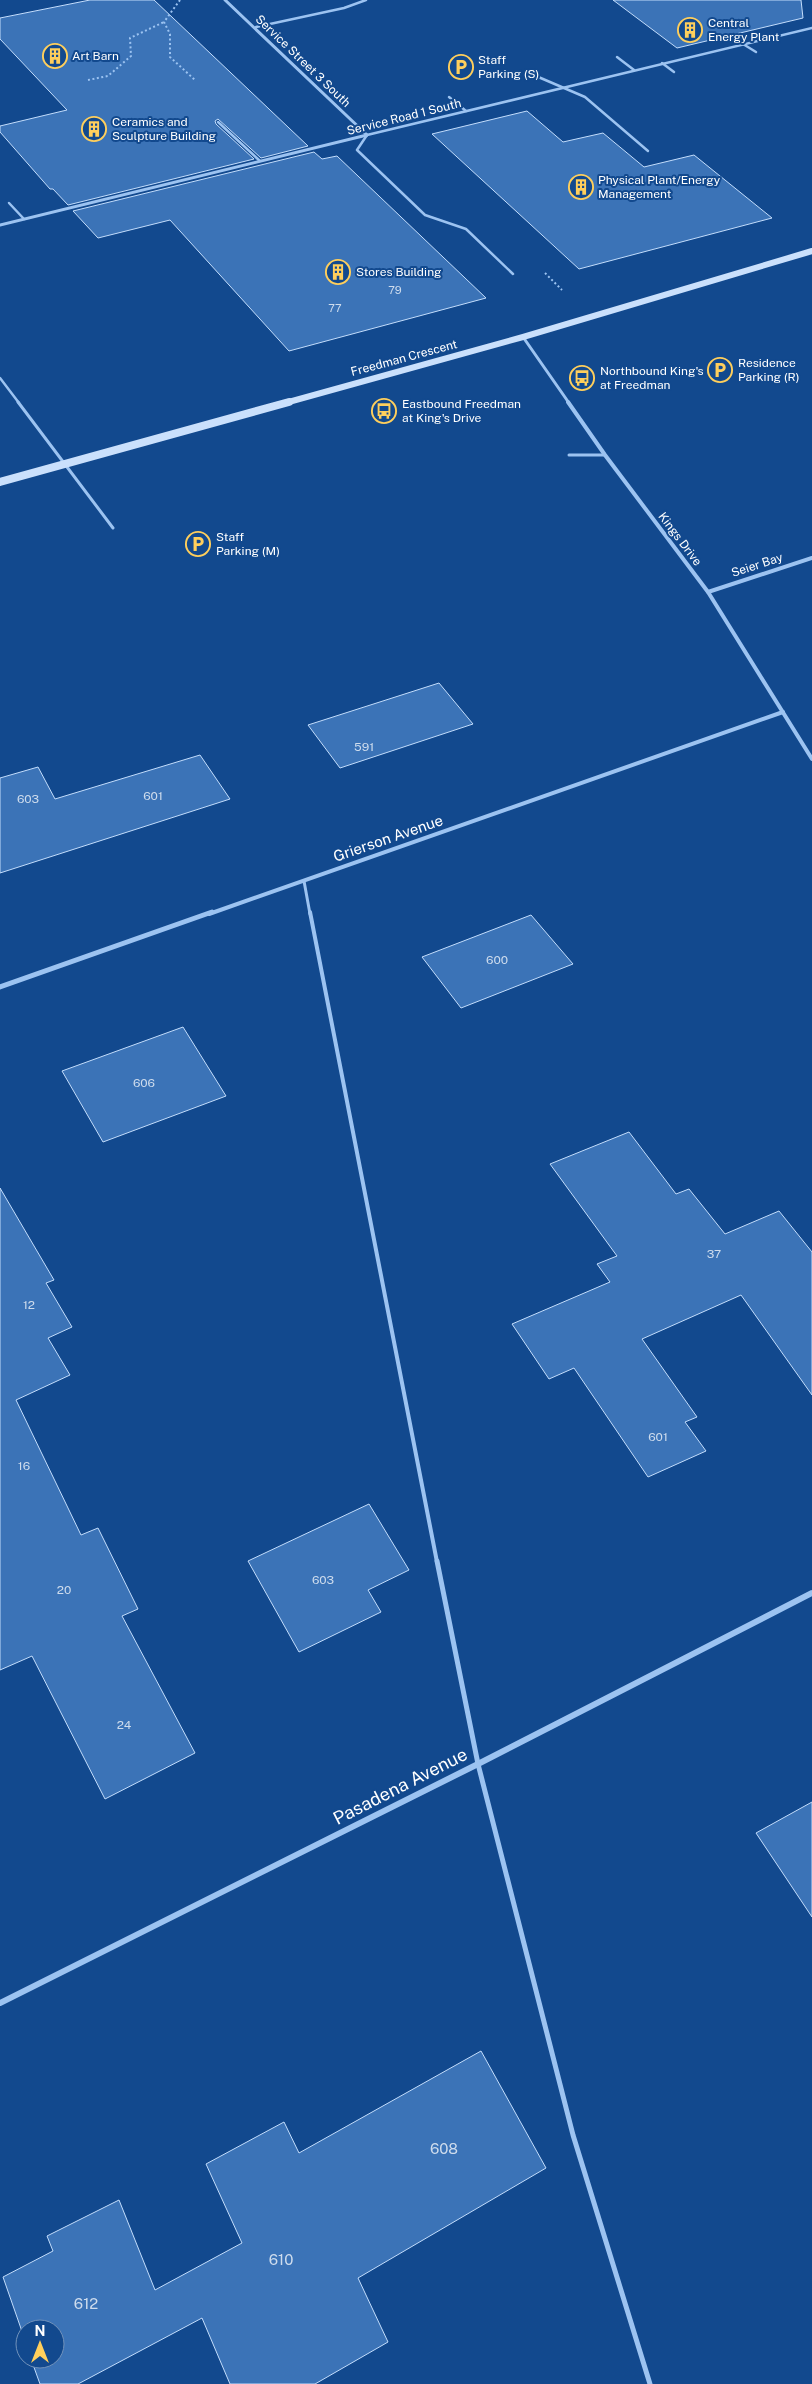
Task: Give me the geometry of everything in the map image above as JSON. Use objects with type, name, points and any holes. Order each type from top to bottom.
[{"type":"street","name":"Service Street 3 South","points":[[225,0],[256,27],[367,135]]},
{"type":"street","name":"Service Road 1 South","points":[[0,225],[367,135]]},
{"type":"street","name":"Freedman Crescent","points":[[0,482],[523,337],[812,251]]},
{"type":"street","name":"Kings Drive","points":[[523,337],[605,455],[708,592],[812,760]]},
{"type":"street","name":"Seier Bay","points":[[708,592],[812,558]]},
{"type":"street","name":"Grierson Avenue","points":[[0,987],[783,712]]},
{"type":"street","name":"Pasadena Avenue","points":[[0,2003],[478,1764],[812,1593]]},
{"type":"lane","points":[[256,27],[344,8],[366,0]]},
{"type":"lane","name":"Service Road 1 South","points":[[367,135],[812,28]]},
{"type":"lane","points":[[743,44],[756,52]]},
{"type":"lane","points":[[617,57],[634,70]]},
{"type":"lane","points":[[662,63],[674,72]]},
{"type":"lane","points":[[536,76],[585,97],[648,151]]},
{"type":"lane","points":[[449,97],[466,111]]},
{"type":"lane","points":[[218,122],[260,161]]},
{"type":"lane","points":[[367,135],[357,150],[425,215],[466,229],[513,274]]},
{"type":"lane","points":[[8,203],[24,219]]},
{"type":"lane","points":[[0,378],[113,528]]},
{"type":"lane","points":[[569,455],[605,455]]},
{"type":"lane","points":[[304,881],[414,1449],[478,1764],[573,2135],[650,2384]]},
{"type":"path","points":[[88,80],[108,76],[132,56],[130,38],[164,22],[180,0]]},
{"type":"path","points":[[164,22],[170,34],[170,57],[194,80]]},
{"type":"building","points":[[90,0],[154,0],[308,146],[261,158],[218,119],[215,121],[216,124],[254,159],[68,205],[53,189],[50,189],[0,132],[0,126],[67,110],[0,39],[0,18]]},
{"type":"building","name":"Central Energy Plant","points":[[613,0],[801,0],[803,18],[677,48]]},
{"type":"building","name":"Physical Plant/Energy Management","points":[[527,111],[563,142],[603,133],[644,167],[694,155],[772,218],[579,269],[432,134]]},
{"type":"building","name":"Stores Building","points":[[314,152],[322,159],[337,156],[486,298],[289,351],[170,220],[98,238],[73,211]]},
{"type":"building","points":[[439,683],[473,724],[340,768],[308,725]]},
{"type":"building","points":[[200,755],[230,799],[0,873],[0,778],[38,767],[55,799]]},
{"type":"building","points":[[531,915],[573,964],[461,1008],[422,957]]},
{"type":"building","points":[[183,1027],[226,1096],[103,1142],[62,1071]]},
{"type":"building","points":[[629,1132],[676,1194],[689,1189],[725,1234],[779,1211],[812,1252],[812,1395],[741,1295],[642,1339],[697,1417],[685,1422],[706,1451],[648,1477],[574,1368],[549,1379],[512,1324],[610,1282],[597,1264],[617,1256],[550,1164]]},
{"type":"building","points":[[0,1188],[54,1280],[46,1283],[72,1327],[48,1338],[70,1375],[16,1400],[81,1535],[98,1528],[138,1609],[122,1616],[195,1753],[105,1799],[32,1656],[0,1670]]},
{"type":"building","points":[[369,1504],[409,1570],[368,1590],[381,1612],[299,1652],[248,1561]]},
{"type":"building","points":[[812,1802],[812,1917],[756,1833]]},
{"type":"building","points":[[481,2051],[546,2168],[358,2278],[388,2342],[315,2384],[230,2384],[202,2318],[78,2384],[40,2384],[35,2369],[65,2369],[65,2319],[18,2319],[3,2277],[53,2251],[47,2236],[119,2200],[155,2290],[242,2243],[206,2164],[284,2122],[299,2153]]},
{"type":"place","name":"Central Energy Plant","points":[[690,30]]},
{"type":"place","name":"Art Barn","points":[[55,56]]},
{"type":"place","name":"Staff Parking (S)","points":[[461,67]]},
{"type":"place","name":"Ceramics and Sculpture Building","points":[[94,129]]},
{"type":"place","name":"Physical Plant/Energy Management","points":[[581,187]]},
{"type":"place","name":"Stores Building","points":[[338,272]]},
{"type":"place","name":"Residence Parking (R)","points":[[720,370]]},
{"type":"place","name":"Northbound King's at Freedman","points":[[582,378]]},
{"type":"place","name":"Eastbound Freedman at King's Drive","points":[[384,411]]},
{"type":"place","name":"Staff Parking (M)","points":[[198,544]]}]
